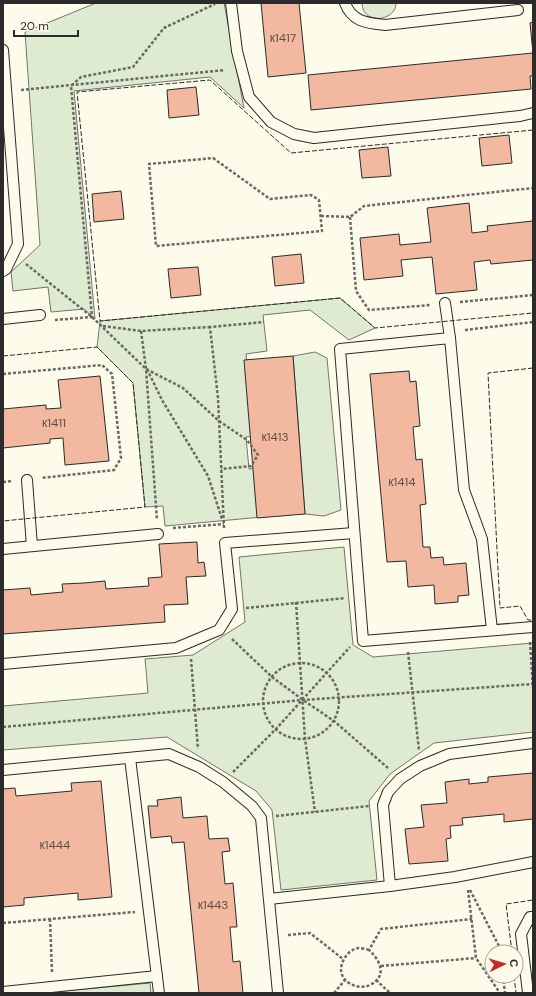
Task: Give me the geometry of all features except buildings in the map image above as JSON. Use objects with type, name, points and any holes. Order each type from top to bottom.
[{"type":"lane","points":[[231,3],[237,51],[248,97],[271,122],[294,134],[314,138],[520,116],[533,113]]},
{"type":"lane","points":[[345,3],[347,10],[366,23],[385,25],[518,10]]},
{"type":"lane","points":[[3,50],[18,244],[14,254],[3,271]]},
{"type":"lane","points":[[446,303],[464,490],[482,539],[492,630]]},
{"type":"lane","points":[[3,319],[40,316]]},
{"type":"lane","points":[[450,338],[340,349],[363,641],[531,627]]},
{"type":"lane","points":[[26,480],[32,546]]},
{"type":"lane","points":[[3,549],[158,532]]},
{"type":"lane","points":[[3,664],[176,648],[219,630],[232,609],[225,543],[354,533]]},
{"type":"lane","points":[[390,886],[383,805],[388,792],[400,779],[420,766],[449,754],[533,743]]},
{"type":"lane","points":[[3,770],[169,754],[199,767],[223,782],[252,806],[261,818],[270,898],[278,993]]},
{"type":"lane","points":[[130,758],[159,993]]},
{"type":"lane","points":[[270,898],[390,886],[455,877],[533,862]]},
{"type":"lane","points":[[528,993],[521,934],[530,917],[533,916]]},
{"type":"lane","points":[[3,992],[157,976]]},
{"type":"path","points":[[71,86],[81,77],[133,67],[164,28],[218,3]]},
{"type":"path","points":[[7,92],[242,68]]},
{"type":"path","points":[[71,86],[92,317]]},
{"type":"path","points":[[212,158],[270,199],[311,195],[319,200],[320,216],[322,230],[156,246],[149,164],[212,158]]},
{"type":"path","points":[[320,216],[350,217],[364,206],[533,188]]},
{"type":"path","points":[[350,217],[356,291],[369,310],[533,295]]},
{"type":"path","points":[[14,254],[103,326],[146,368],[183,388],[219,421],[247,440],[258,455],[251,466],[221,469]]},
{"type":"path","points":[[40,316],[48,321],[92,317]]},
{"type":"path","points":[[103,326],[141,331],[264,322]]},
{"type":"path","points":[[450,338],[466,329],[533,322]]},
{"type":"path","points":[[210,327],[218,398],[225,543]]},
{"type":"path","points":[[141,331],[146,368],[158,532],[224,524]]},
{"type":"path","points":[[3,374],[102,365],[112,374],[121,458],[114,470],[26,480]]},
{"type":"path","points":[[146,368],[162,400],[208,476],[224,524]]},
{"type":"path","points":[[232,609],[359,596]]},
{"type":"path","points":[[296,602],[305,739],[315,812]]},
{"type":"path","points":[[531,627],[533,688]]},
{"type":"path","points":[[219,630],[272,676],[303,700],[334,721],[400,779]]},
{"type":"path","points":[[223,782],[276,729],[362,634]]},
{"type":"path","points":[[406,638],[420,766]]},
{"type":"path","points":[[190,642],[199,767]]},
{"type":"path","points":[[300,663],[314,665],[326,672],[333,679],[339,697],[337,713],[334,721],[327,729],[317,736],[305,739],[286,736],[276,729],[267,717],[264,704],[264,693],[272,676],[288,665],[300,663]]},
{"type":"path","points":[[3,727],[339,697],[533,684]]},
{"type":"path","points":[[261,818],[383,805]]},
{"type":"path","points":[[498,944],[468,887],[476,958],[500,993]]},
{"type":"path","points":[[3,923],[149,910]]},
{"type":"path","points":[[50,919],[52,987]]},
{"type":"path","points":[[369,950],[381,929],[472,919]]},
{"type":"path","points":[[273,936],[310,933],[343,959]]},
{"type":"path","points":[[359,948],[369,950],[376,956],[381,966],[379,976],[372,984],[363,988],[353,986],[345,980],[341,971],[343,959],[350,952],[359,948]]},
{"type":"path","points":[[381,966],[476,958]]},
{"type":"path","points":[[334,993],[345,980]]},
{"type":"path","points":[[376,980],[390,993]]},
{"type":"green space","points":[[96,3],[224,3],[244,108],[210,77],[74,91],[95,319],[84,309],[51,312],[48,287],[13,291],[11,272],[40,245],[25,32]]},
{"type":"green space","points":[[362,3],[396,3],[395,9],[391,14],[386,17],[373,18],[368,16],[364,11]]},
{"type":"green space","points":[[340,298],[375,328],[349,340],[310,310],[263,315],[267,351],[246,354],[255,436],[246,437],[249,469],[257,468],[262,517],[165,526],[163,506],[145,507],[133,383],[97,347],[100,321]]},
{"type":"green space","points":[[315,352],[327,358],[341,510],[324,516],[305,514],[293,356]]},
{"type":"green space","points":[[344,547],[353,645],[373,657],[533,643],[533,732],[434,743],[390,774],[369,801],[377,880],[281,890],[272,810],[256,791],[167,737],[3,750],[3,706],[148,693],[145,659],[193,655],[245,622],[239,557]]},
{"type":"green space","points":[[150,983],[151,993],[42,993]]},
{"type":"fence","points":[[533,130],[291,153],[210,80],[77,92],[100,321],[340,298],[375,328],[533,313]]},
{"type":"fence","points":[[3,356],[97,347],[133,383],[145,507],[3,521]]},
{"type":"fence","points":[[533,368],[488,373],[500,608],[520,606],[528,620],[533,620]]},
{"type":"fence","points":[[511,944],[506,904],[533,900]]},
{"type":"fence","points":[[515,984],[516,993]]}]
